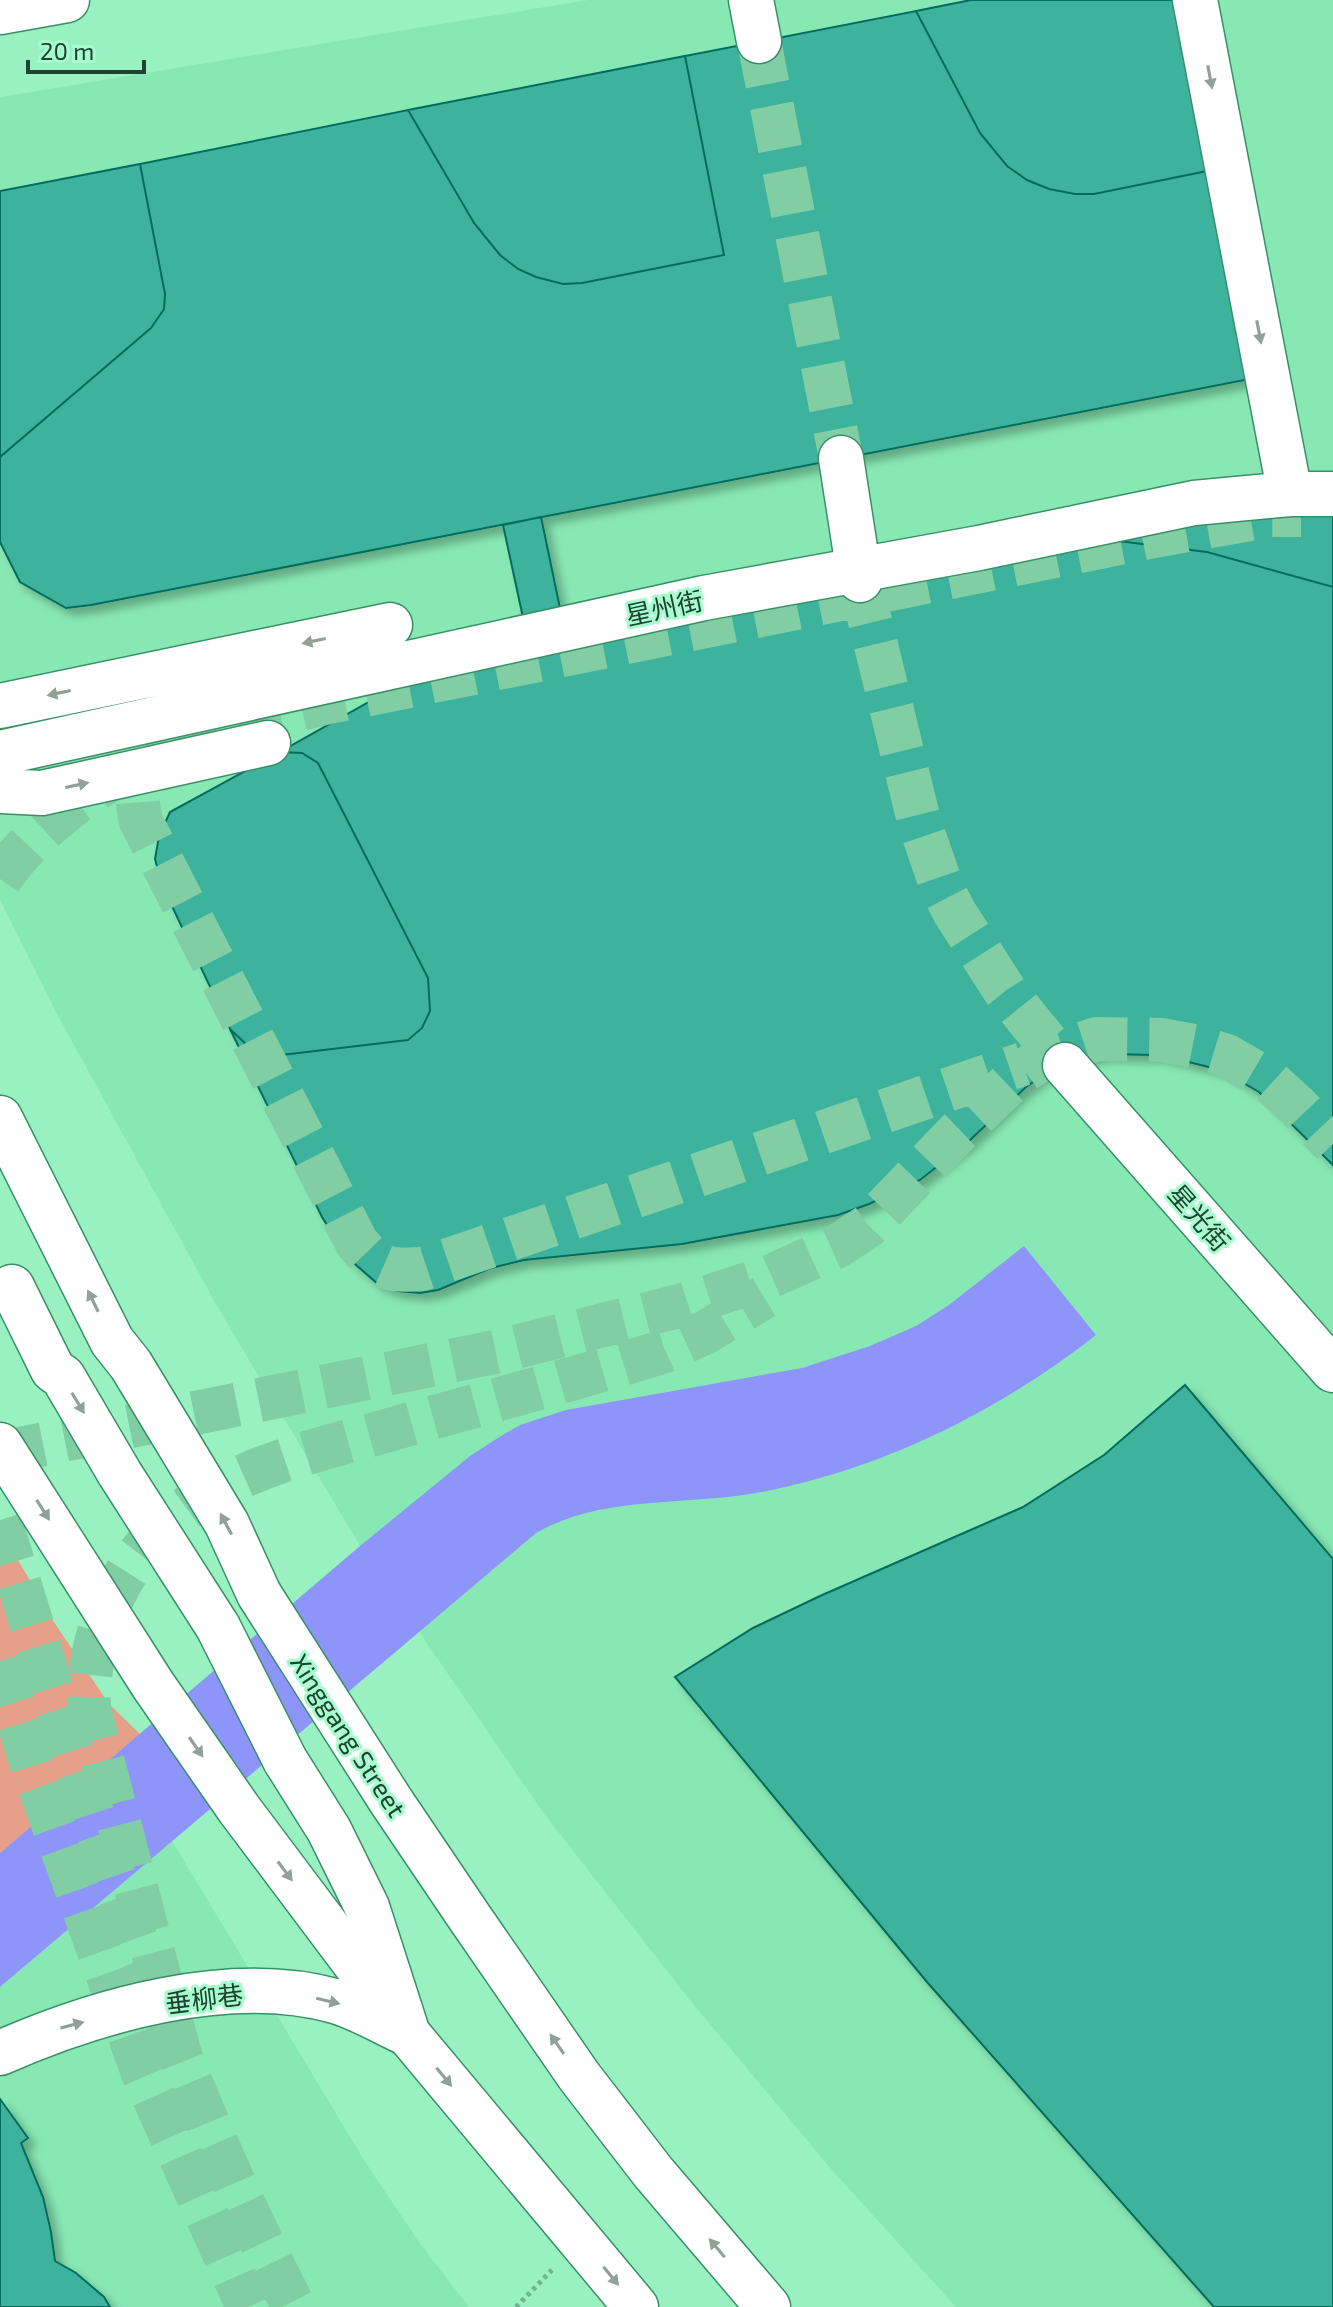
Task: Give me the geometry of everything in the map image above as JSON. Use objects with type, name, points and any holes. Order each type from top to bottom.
[{"type":"main road","points":[[0,12],[67,0]]},
{"type":"main road","points":[[1195,0],[1290,494]]},
{"type":"main road","points":[[841,458],[859,574]]},
{"type":"main road","name":"星州街","points":[[0,753],[704,598],[859,574],[1194,503],[1290,494],[1333,494]]},
{"type":"main road","points":[[0,706],[390,625]]},
{"type":"main road","points":[[0,791],[42,793],[268,743]]},
{"type":"main road","name":"星光街","points":[[1065,1065],[1333,1370]]},
{"type":"main road","name":"Xinggang Street","points":[[0,1118],[112,1341],[131,1365],[227,1524],[259,1594],[391,1801],[579,2076],[653,2172],[768,2307]]},
{"type":"main road","points":[[12,1287],[53,1370],[63,1377],[120,1474],[218,1627],[285,1760],[329,1830],[367,1907],[408,2034]]},
{"type":"main road","points":[[0,1445],[153,1685],[239,1809],[408,2034],[636,2307]]},
{"type":"main road","name":"垂柳巷","points":[[0,2053],[58,2028],[195,1996],[247,1991],[301,1995],[337,2002],[408,2034]]},
{"type":"shaded area","points":[[588,0],[1333,0],[1333,2307],[956,2307],[832,2170],[693,2004],[545,1815],[360,1546],[217,1306],[57,1014],[0,900],[0,97]]},
{"type":"shaded area","points":[[0,1529],[54,1622],[109,1704],[140,1734],[0,1853]]},
{"type":"shaded area","points":[[172,1841],[364,2160],[421,2245],[469,2307],[0,2307],[0,1987]]},
{"type":"water","points":[[1024,1246],[1096,1335],[1058,1363],[978,1413],[935,1435],[847,1470],[756,1493],[615,1507],[561,1521],[536,1533],[0,1987],[0,1853],[470,1456],[520,1425],[566,1410],[802,1368],[870,1346],[916,1326],[949,1305]]},
{"type":"building","points":[[971,0],[1194,0],[1227,167],[1094,194],[1049,189],[1027,180],[1007,166],[980,133],[916,11]]},
{"type":"building","points":[[916,11],[980,133],[1007,166],[1027,180],[1049,189],[1094,194],[1227,167],[1265,376],[91,605],[66,608],[20,582],[0,542],[0,457],[151,328],[164,309],[165,294],[140,164],[408,110],[474,223],[500,255],[518,269],[536,277],[563,284],[582,283],[724,255],[685,56]]},
{"type":"building","points":[[685,56],[724,255],[582,283],[563,284],[536,277],[518,269],[500,255],[474,223],[408,110]]},
{"type":"building","points":[[140,164],[165,294],[164,309],[151,328],[0,457],[0,191]]},
{"type":"building","points":[[1333,502],[1333,1165],[1259,1092],[1221,1070],[1160,1055],[1100,1054],[1051,1070],[1026,1087],[967,1143],[920,1180],[838,1215],[682,1244],[524,1260],[491,1268],[438,1290],[420,1293],[398,1291],[378,1284],[348,1258],[322,1217],[230,1029],[250,1048],[273,1056],[408,1040],[422,1028],[430,1011],[428,978],[318,763],[302,753],[280,752],[399,685],[1152,524]]},
{"type":"building","points":[[1333,502],[1333,587],[1207,552],[1086,537]]},
{"type":"building","points":[[541,517],[567,642],[530,650],[503,525]]},
{"type":"building","points":[[280,752],[302,753],[318,763],[428,978],[430,1011],[422,1028],[408,1040],[273,1056],[250,1048],[230,1029],[162,885],[155,859],[159,836],[170,812]]},
{"type":"building","points":[[1185,1385],[1333,1559],[1333,2307],[1214,2307],[927,1982],[675,1677],[753,1628],[1023,1507],[1104,1455]]},
{"type":"building","points":[[0,2099],[28,2138],[21,2143],[43,2197],[55,2261],[76,2273],[104,2297],[110,2307],[0,2307]]},
{"type":"tunnel","points":[[759,41],[841,458]]},
{"type":"tunnel","points":[[176,749],[256,720],[329,702],[1154,536],[1272,515],[1301,515]]},
{"type":"tunnel","points":[[860,580],[919,821],[942,888],[1005,991],[1065,1065]]},
{"type":"tunnel","points":[[174,753],[154,766],[142,780],[138,797],[141,821],[357,1243],[385,1267],[422,1269],[1023,1064]]},
{"type":"tunnel","points":[[0,879],[51,822],[113,778]]},
{"type":"tunnel","points":[[0,1453],[504,1350],[683,1305],[769,1277],[838,1246],[868,1226],[1017,1076],[1045,1056],[1097,1039],[1162,1040],[1227,1056],[1268,1080],[1333,1144]]},
{"type":"tunnel","points":[[181,2059],[89,1709],[92,1661],[99,1631],[118,1587],[143,1550],[172,1520],[205,1496],[241,1477],[320,1449],[665,1351],[706,1332],[764,1297]]},
{"type":"tunnel","points":[[0,1520],[62,1721],[129,1920],[205,2117],[294,2307]]},
{"type":"tunnel","points":[[0,1661],[33,1768],[143,2073],[248,2307]]}]
